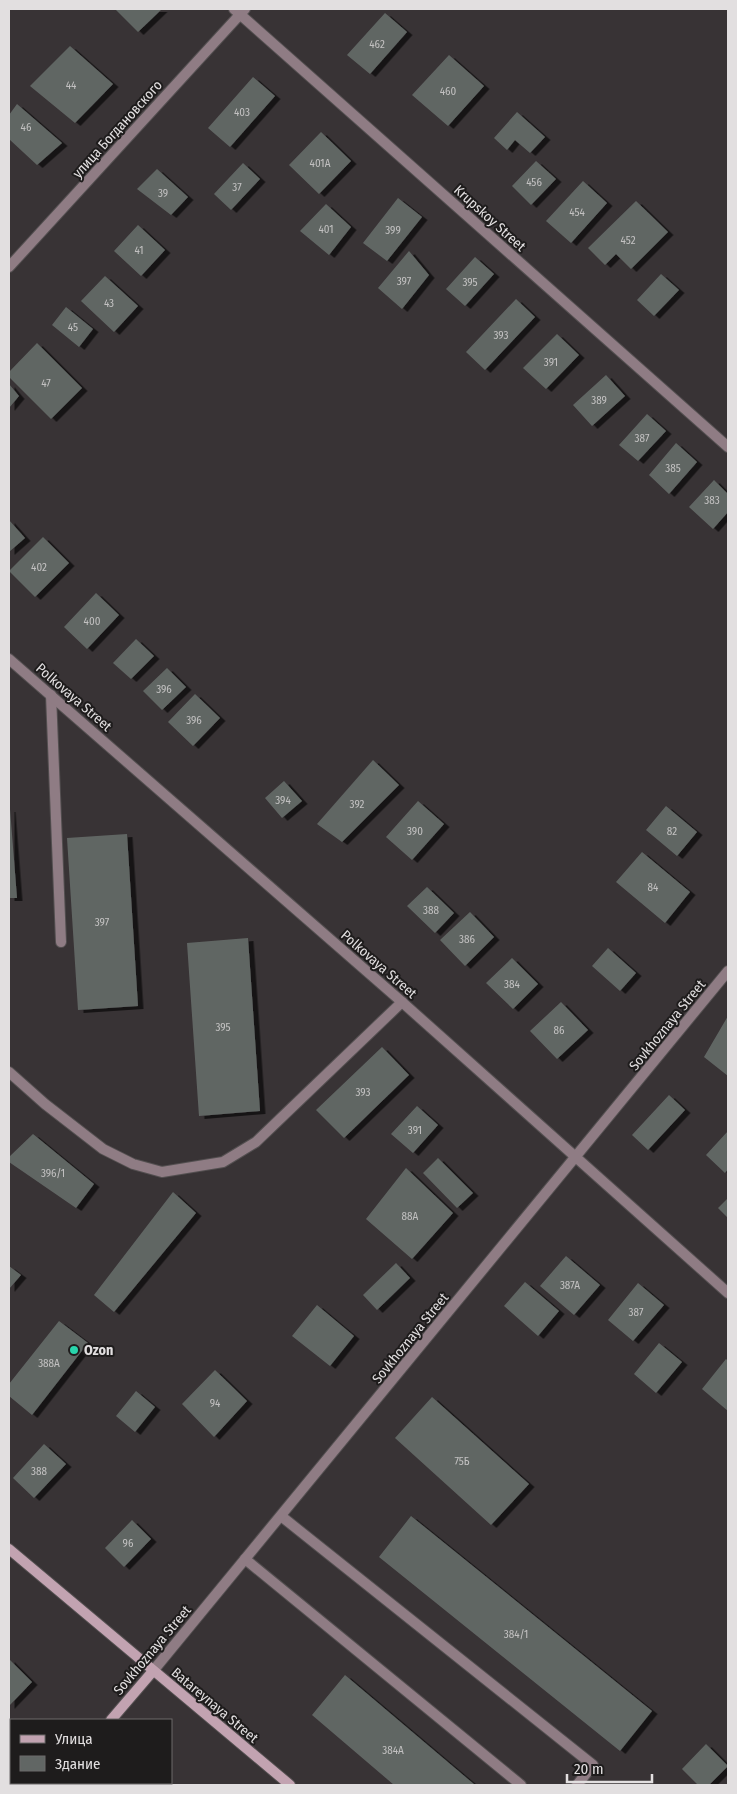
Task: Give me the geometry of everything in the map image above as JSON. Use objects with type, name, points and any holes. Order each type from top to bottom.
[{"type":"street","name":"улица Богдановского","points":[[9,267],[240,11]]},
{"type":"street","name":"Krupskoy Street","points":[[240,11],[728,447]]},
{"type":"street","name":"Polkovaya Street","points":[[9,659],[402,1002],[728,1293]]},
{"type":"street","points":[[51,696],[61,942]]},
{"type":"street","name":"Sovkhoznaya Street","points":[[112,1719],[245,1560],[728,972]]},
{"type":"street","points":[[9,1072],[103,1149],[133,1164],[162,1172],[223,1162],[256,1142],[402,1002]]},
{"type":"street","points":[[280,1516],[593,1765],[577,1785]]},
{"type":"street","name":"Batareynaya Street","points":[[9,1549],[290,1785]]},
{"type":"street","points":[[245,1560],[521,1785]]},
{"type":"building","points":[[115,9],[162,9],[138,32]]},
{"type":"building","points":[[385,13],[407,32],[370,74],[347,55]]},
{"type":"building","points":[[70,46],[113,84],[75,123],[30,86]]},
{"type":"building","points":[[449,55],[484,86],[448,126],[412,95]]},
{"type":"building","points":[[253,77],[275,96],[230,147],[208,128]]},
{"type":"building","points":[[17,104],[62,143],[37,165],[9,139],[9,115]]},
{"type":"building","points":[[517,112],[545,137],[530,153],[515,140],[507,150],[494,138]]},
{"type":"building","points":[[321,132],[351,161],[319,194],[289,165]]},
{"type":"building","points":[[536,161],[556,179],[531,205],[512,186]]},
{"type":"building","points":[[243,163],[260,179],[231,210],[214,194]]},
{"type":"building","points":[[157,169],[188,197],[171,215],[137,189]]},
{"type":"building","points":[[583,181],[607,203],[571,243],[546,221]]},
{"type":"building","points":[[398,198],[422,217],[387,261],[363,243]]},
{"type":"building","points":[[636,201],[668,232],[631,269],[616,254],[605,265],[588,248]]},
{"type":"building","points":[[326,204],[351,227],[329,255],[300,231]]},
{"type":"building","points":[[138,225],[165,250],[141,276],[114,251]]},
{"type":"building","points":[[409,251],[429,275],[402,309],[378,288]]},
{"type":"building","points":[[475,257],[494,274],[465,306],[446,289]]},
{"type":"building","points":[[661,274],[679,290],[654,316],[637,300]]},
{"type":"building","points":[[105,276],[138,306],[114,332],[81,301]]},
{"type":"building","points":[[516,299],[535,317],[485,370],[466,352]]},
{"type":"building","points":[[66,307],[93,329],[79,347],[52,325]]},
{"type":"building","points":[[557,334],[579,355],[546,389],[523,368]]},
{"type":"building","points":[[37,343],[82,388],[51,419],[9,377],[9,372]]},
{"type":"building","points":[[606,375],[625,396],[592,426],[573,405]]},
{"type":"building","points":[[9,384],[19,396],[9,408]]},
{"type":"building","points":[[647,414],[666,431],[638,461],[619,445]]},
{"type":"building","points":[[676,443],[697,462],[669,494],[649,475]]},
{"type":"building","points":[[714,480],[728,494],[728,512],[713,529],[689,507]]},
{"type":"building","points":[[9,520],[25,538],[9,552]]},
{"type":"building","points":[[43,537],[69,563],[35,597],[9,571]]},
{"type":"building","points":[[96,593],[119,615],[87,649],[64,627]]},
{"type":"building","points":[[136,639],[154,656],[131,679],[113,663]]},
{"type":"building","points":[[167,668],[186,687],[162,710],[143,691]]},
{"type":"building","points":[[195,694],[220,718],[193,746],[168,722]]},
{"type":"building","points":[[373,760],[399,785],[342,842],[317,824]]},
{"type":"building","points":[[284,781],[302,801],[282,818],[265,798]]},
{"type":"building","points":[[418,801],[444,824],[412,860],[386,837]]},
{"type":"building","points":[[666,806],[697,832],[677,856],[646,830]]},
{"type":"building","points":[[10,809],[17,898],[9,898]]},
{"type":"building","points":[[127,834],[138,1006],[78,1010],[67,838]]},
{"type":"building","points":[[642,852],[690,892],[665,923],[616,882]]},
{"type":"building","points":[[427,887],[454,913],[435,933],[407,906]]},
{"type":"building","points":[[470,912],[494,937],[465,966],[440,940]]},
{"type":"building","points":[[248,938],[260,1111],[199,1116],[187,943]]},
{"type":"building","points":[[608,948],[636,973],[620,991],[592,966]]},
{"type":"building","points":[[512,958],[538,984],[513,1009],[486,983]]},
{"type":"building","points":[[561,1002],[588,1030],[557,1059],[530,1031]]},
{"type":"building","points":[[728,1016],[728,1076],[704,1057]]},
{"type":"building","points":[[382,1047],[409,1075],[344,1138],[316,1110]]},
{"type":"building","points":[[669,1095],[685,1110],[648,1150],[632,1135]]},
{"type":"building","points":[[417,1106],[438,1125],[413,1153],[391,1134]]},
{"type":"building","points":[[728,1131],[728,1169],[725,1173],[706,1155]]},
{"type":"building","points":[[33,1134],[94,1184],[76,1208],[9,1162],[9,1157]]},
{"type":"building","points":[[438,1158],[473,1193],[457,1208],[423,1173]]},
{"type":"building","points":[[406,1168],[453,1213],[412,1259],[366,1219]]},
{"type":"building","points":[[173,1192],[196,1213],[114,1312],[94,1295]]},
{"type":"building","points":[[728,1198],[728,1218],[718,1208]]},
{"type":"building","points":[[566,1256],[600,1285],[574,1315],[540,1286]]},
{"type":"building","points":[[396,1263],[410,1278],[377,1310],[363,1295]]},
{"type":"building","points":[[9,1266],[21,1275],[9,1289]]},
{"type":"building","points":[[525,1282],[559,1311],[538,1336],[504,1306]]},
{"type":"building","points":[[638,1283],[664,1305],[633,1341],[608,1320]]},
{"type":"building","points":[[317,1305],[354,1336],[330,1366],[292,1336]]},
{"type":"building","points":[[59,1321],[88,1343],[32,1415],[9,1396],[9,1384]]},
{"type":"building","points":[[659,1343],[682,1362],[656,1393],[634,1374]]},
{"type":"building","points":[[726,1359],[728,1361],[728,1411],[702,1389]]},
{"type":"building","points":[[215,1370],[247,1401],[214,1437],[182,1404]]},
{"type":"building","points":[[136,1391],[155,1407],[135,1432],[116,1416]]},
{"type":"building","points":[[432,1397],[529,1484],[491,1525],[395,1438]]},
{"type":"building","points":[[44,1444],[66,1464],[34,1498],[13,1478]]},
{"type":"building","points":[[411,1516],[652,1711],[620,1751],[379,1557]]},
{"type":"building","points":[[132,1520],[151,1539],[124,1567],[105,1548]]},
{"type":"building","points":[[9,1659],[32,1682],[9,1706]]},
{"type":"building","points":[[345,1675],[475,1785],[394,1785],[312,1715]]},
{"type":"building","points":[[706,1744],[728,1766],[709,1785],[698,1785],[682,1769]]},
{"type":"place","name":"Ozon","points":[[74,1350]]}]
